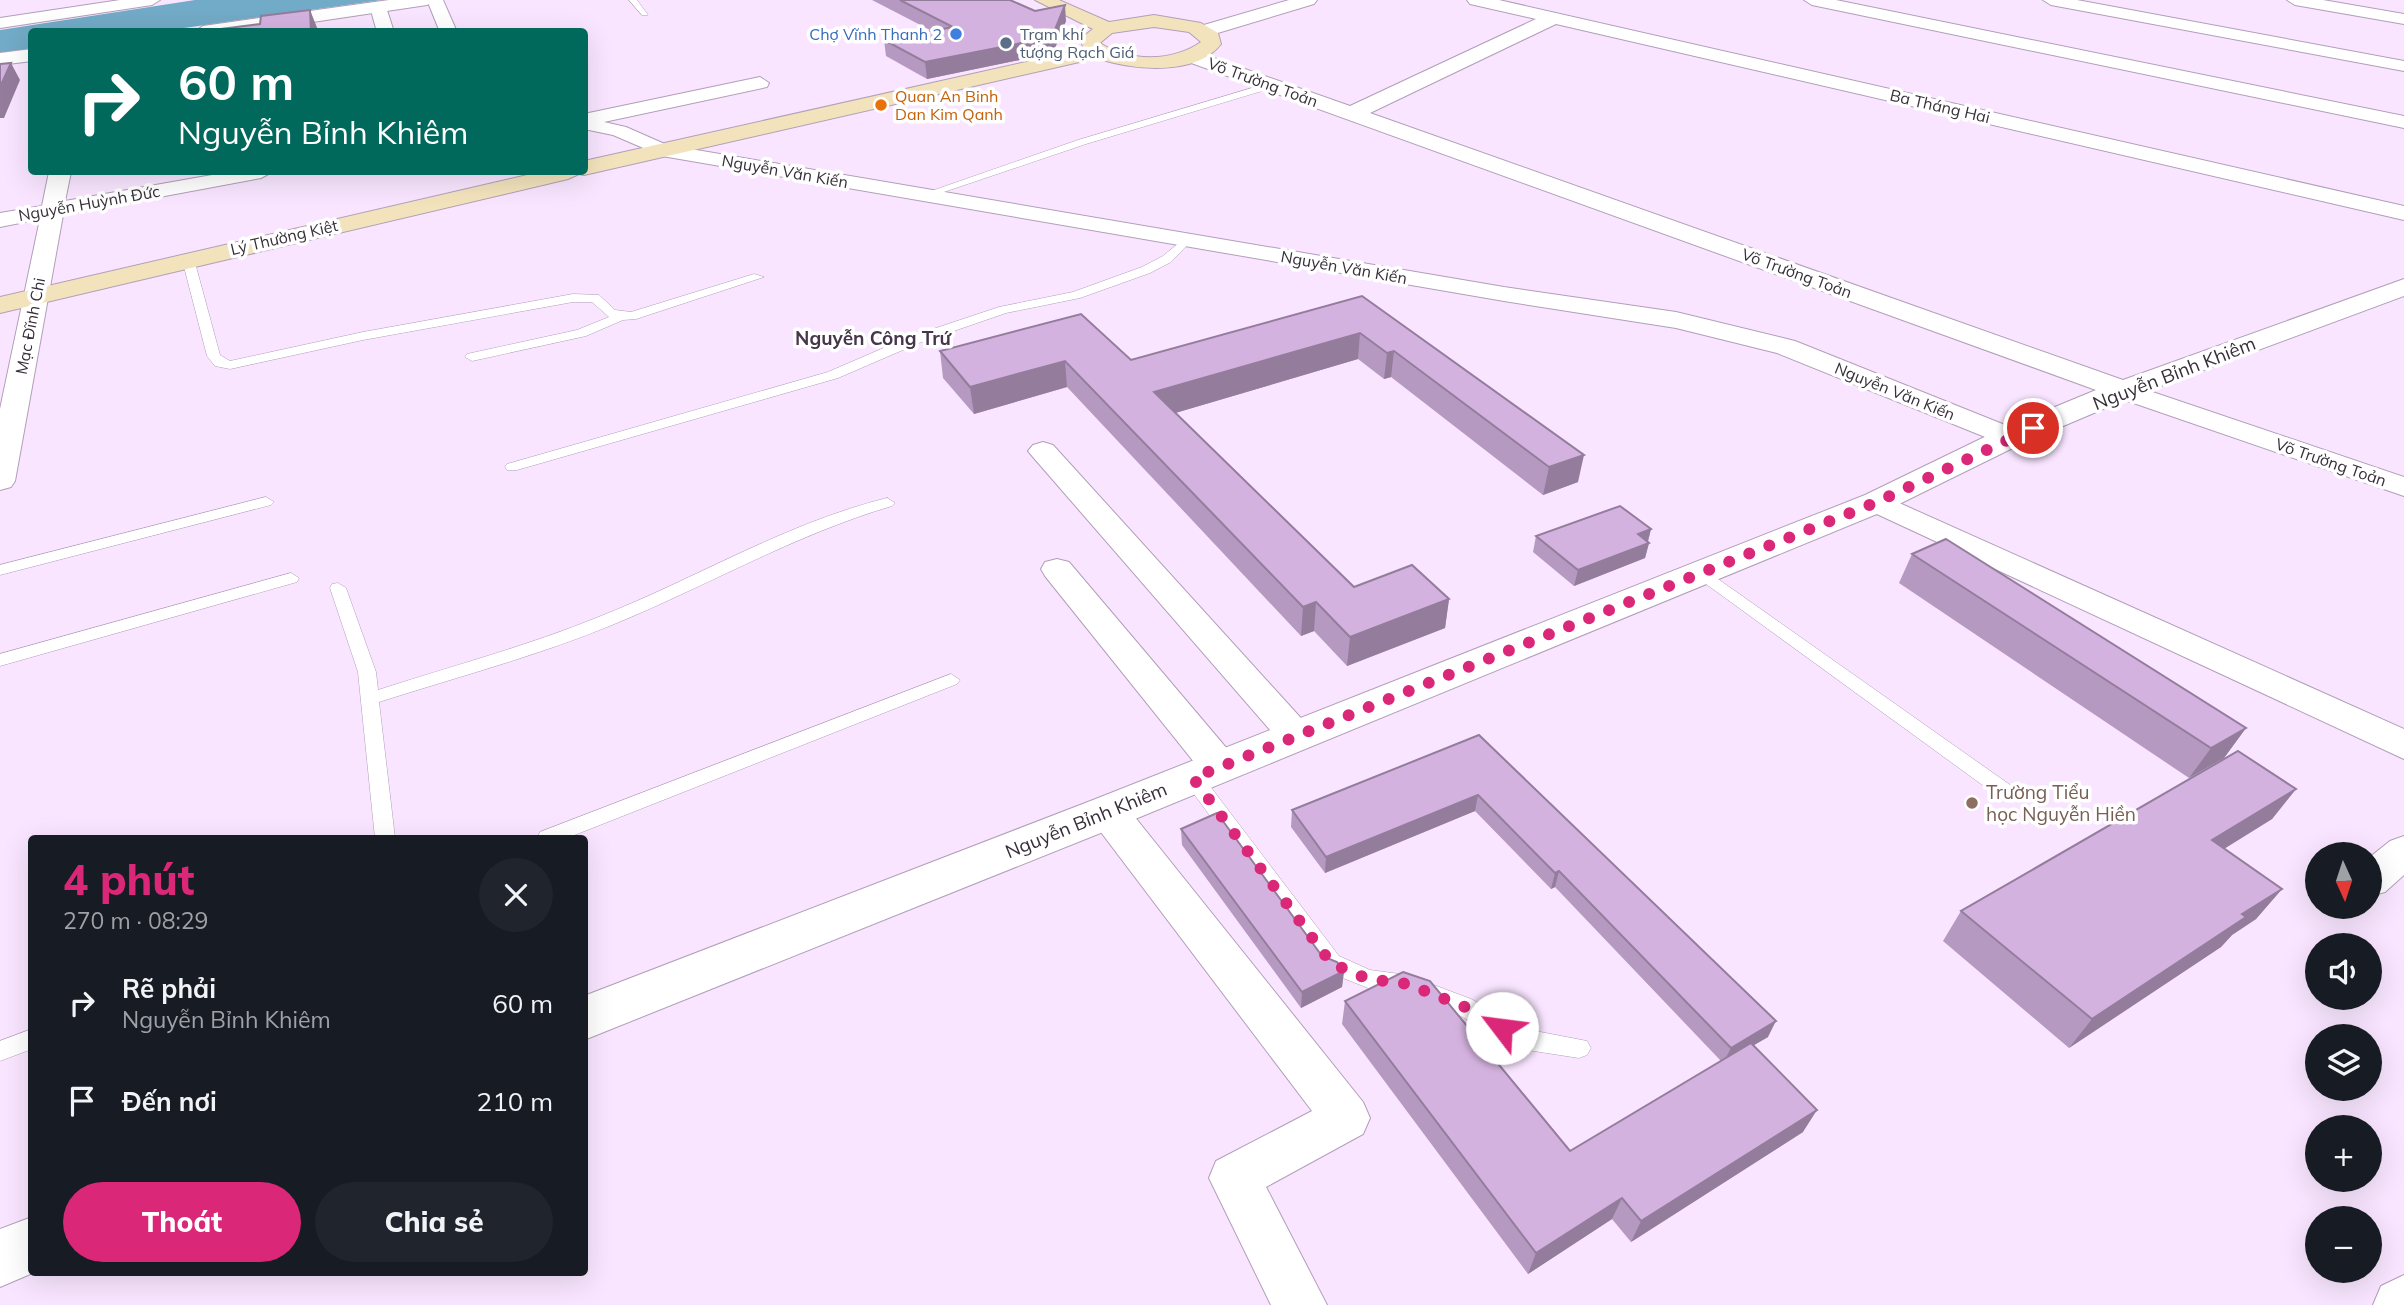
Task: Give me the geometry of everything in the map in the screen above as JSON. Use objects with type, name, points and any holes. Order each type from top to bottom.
[{"type":"main road","points":[[1045,0],[1107,28]]},
{"type":"main road","points":[[1082,0],[1139,22]]},
{"type":"main road","points":[[1139,22],[1181,24],[1204,31],[1211,37],[1211,44],[1191,56],[1151,61],[1111,57],[1091,46],[1090,39],[1107,28],[1139,22]]},
{"type":"main road","points":[[588,167],[1098,52]]},
{"type":"main road","name":"Lý Thường Kiệt","points":[[0,305],[555,175]]},
{"type":"street","points":[[0,23],[104,4],[152,0]]},
{"type":"street","points":[[230,28],[427,0]]},
{"type":"street","points":[[435,0],[447,28]]},
{"type":"street","points":[[1045,0],[1051,0]]},
{"type":"street","points":[[1181,24],[1266,0]]},
{"type":"street","points":[[1204,31],[1308,0]]},
{"type":"street","name":"Ba Tháng Hai","points":[[1475,0],[2404,201]]},
{"type":"street","name":"Ba Tháng Hai","points":[[1516,0],[2404,213]]},
{"type":"street","points":[[1812,0],[2404,122]]},
{"type":"street","points":[[2051,0],[2404,66]]},
{"type":"street","points":[[2087,58],[2146,0]]},
{"type":"street","points":[[2295,0],[2404,19]]},
{"type":"street","points":[[378,7],[385,28]]},
{"type":"street","points":[[1351,114],[1554,18]]},
{"type":"street","points":[[0,59],[28,56]]},
{"type":"street","name":"Võ Trường Toản","points":[[1191,56],[2123,390],[2404,487]]},
{"type":"street","points":[[588,120],[760,83]]},
{"type":"street","points":[[588,122],[619,131],[662,150]]},
{"type":"street","name":"Nguyễn Văn Kiến","points":[[662,150],[1699,325],[1786,347],[2010,437]]},
{"type":"street","name":"Mạc Đĩnh Chi","points":[[0,481],[37,296],[50,211],[59,175]]},
{"type":"street","name":"Nguyễn Huỳnh Đức","points":[[0,220],[245,175]]},
{"type":"street","name":"Nguyễn Bỉnh Khiêm","points":[[588,1016],[1108,812],[1877,502],[2010,437],[2123,390],[2404,287]]},
{"type":"street","points":[[1043,452],[1296,736]]},
{"type":"street","points":[[1877,502],[2404,745]]},
{"type":"street","points":[[1057,569],[1206,772]]},
{"type":"street","points":[[1108,812],[1346,1118],[1234,1178],[1300,1305]]},
{"type":"street","points":[[2382,870],[2404,852]]},
{"type":"street","points":[[0,1258],[28,1247]]},
{"type":"lane","points":[[632,0],[645,13]]},
{"type":"lane","points":[[922,196],[1069,146],[1272,85]]},
{"type":"lane","points":[[512,467],[833,375],[914,340],[1003,310],[1076,295],[1146,270],[1167,259],[1186,240]]},
{"type":"lane","points":[[188,259],[214,356],[220,363],[230,365],[363,336],[573,298],[595,298],[609,314],[618,318]]},
{"type":"lane","points":[[472,357],[581,333],[618,318],[675,305],[758,277]]},
{"type":"lane","points":[[0,570],[266,502]]},
{"type":"lane","points":[[370,699],[606,621],[781,540],[852,512],[887,503]]},
{"type":"lane","points":[[1702,572],[2007,792]]},
{"type":"lane","points":[[0,660],[291,578]]},
{"type":"lane","points":[[338,588],[348,623],[360,645],[370,699],[385,835]]},
{"type":"lane","points":[[555,835],[951,680]]},
{"type":"lane","points":[[1206,772],[1331,963],[1368,979],[1407,984],[1463,1006],[1521,1039],[1579,1048]]},
{"type":"lane","points":[[0,1051],[28,1040]]},
{"type":"water","points":[[195,0],[382,0],[184,28],[28,28],[28,50],[0,55],[0,30]]},
{"type":"building","name":"Chợ Vĩnh Thanh 2","points":[[900,0],[1010,0],[1035,11],[1065,5],[1052,37],[925,62],[884,40],[953,27]]},
{"type":"building","points":[[310,10],[311,28],[228,28],[260,24],[261,16]]},
{"type":"building","points":[[11,63],[0,87],[0,64]]},
{"type":"building","points":[[1362,296],[1584,455],[1549,467],[1394,351],[1387,353],[1360,333],[1154,392],[1354,587],[1412,565],[1449,599],[1350,637],[1316,602],[1303,607],[1065,361],[970,387],[940,351],[1081,314],[1131,360]]},
{"type":"building","points":[[1620,506],[1651,529],[1638,534],[1649,543],[1578,570],[1536,536]]},
{"type":"building","points":[[1946,539],[2246,728],[2211,748],[1912,554]]},
{"type":"building","points":[[1479,735],[1776,1021],[1731,1048],[1559,871],[1555,873],[1478,795],[1326,857],[1292,810]]},
{"type":"building","points":[[2238,751],[2296,789],[2212,840],[2282,889],[2242,914],[2246,917],[2092,1019],[1961,911]]},
{"type":"building","points":[[1217,813],[1322,956],[1337,962],[1344,971],[1302,992],[1181,829]]},
{"type":"building","points":[[1403,972],[1430,981],[1570,1151],[1751,1043],[1817,1110],[1641,1221],[1622,1198],[1536,1253],[1345,1001]]},
{"type":"place","name":"Chợ Vĩnh Thanh 2","points":[[956,34]]},
{"type":"place","name":"Trạm khí tượng Rạch Giá","points":[[1006,43]]},
{"type":"place","name":"Quan An Binh Dan Kim Qanh","points":[[881,105]]},
{"type":"place","name":"Trường Tiểu học Nguyễn Hiền","points":[[1972,803]]},
{"type":"district","name":"Nguyễn Công Trứ","points":[[873,338]]},
{"type":"route","points":[[1502,1028],[1463,1006],[1407,984],[1368,979],[1331,963],[1193,778],[1877,502],[2033,428]]}]
